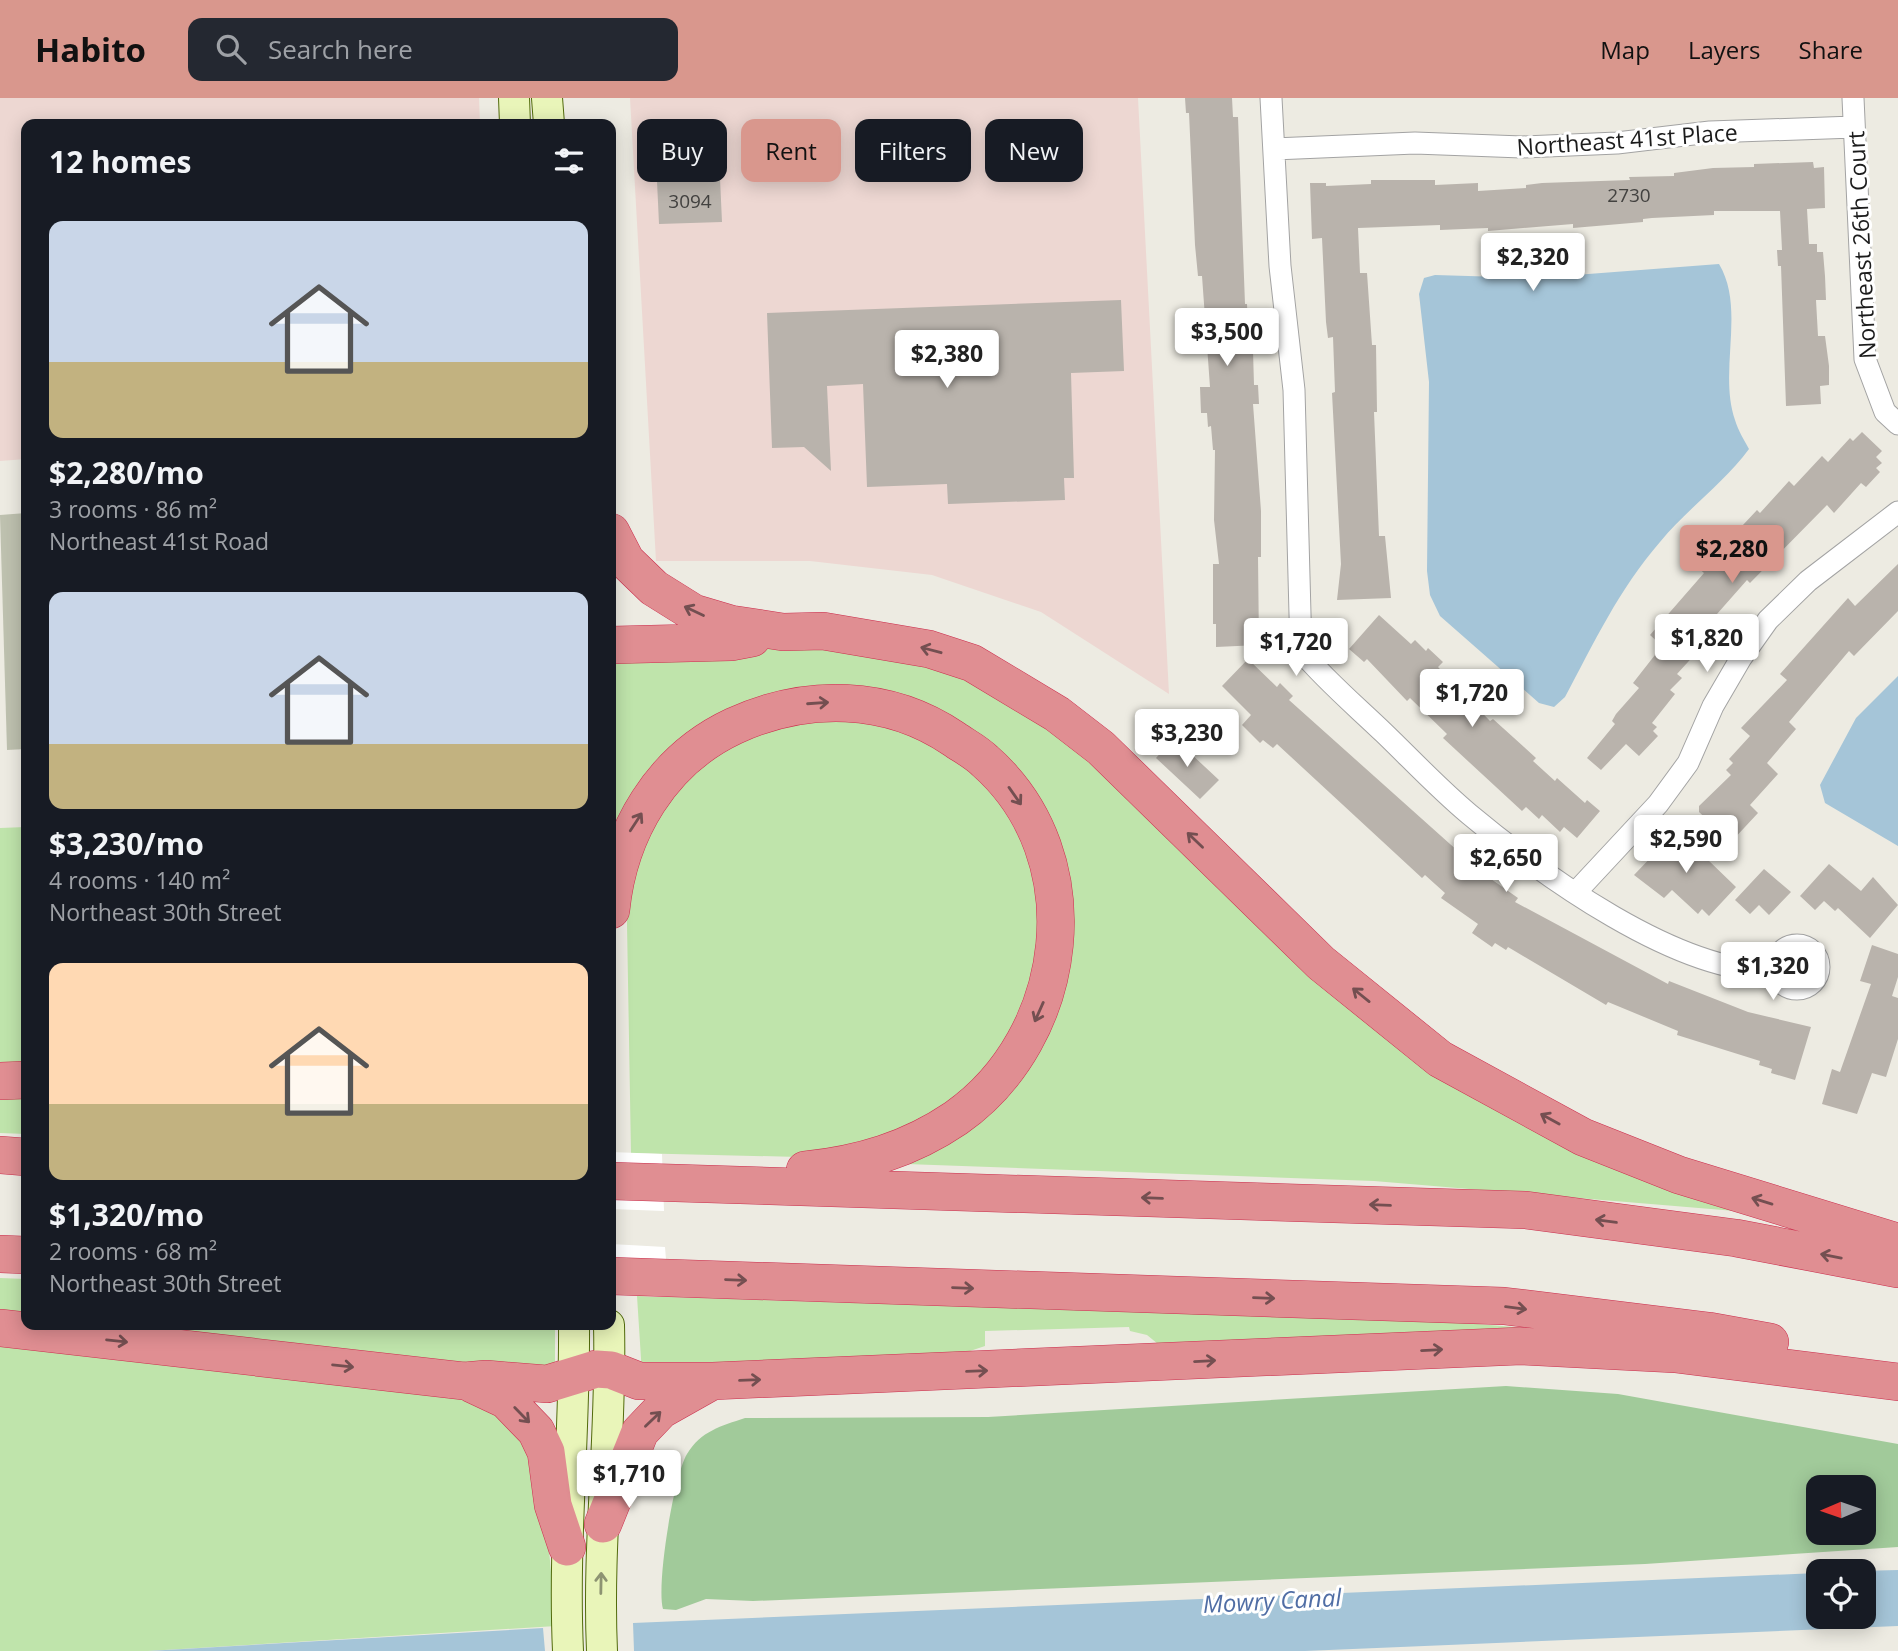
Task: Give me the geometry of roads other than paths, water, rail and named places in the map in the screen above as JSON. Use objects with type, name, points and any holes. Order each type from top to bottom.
[{"type":"highway","points":[[616,542],[626,561],[645,579],[694,613],[731,624],[783,632]]},
{"type":"highway","points":[[616,645],[731,642],[783,632],[823,631],[929,649],[994,674],[1057,714],[1101,748],[1321,963],[1440,1059],[1583,1137],[1607,1147],[1679,1175],[1898,1242]]},
{"type":"highway","points":[[616,872],[630,830],[667,775],[715,735],[750,719],[797,706],[852,703],[911,716],[938,728],[985,760],[1005,782],[1029,817],[1043,849],[1053,886],[1057,925],[1054,961],[1044,1003],[1028,1036],[980,1098],[955,1118],[897,1151],[846,1165],[794,1171],[723,1185]]},
{"type":"highway","points":[[0,1081],[21,1080]]},
{"type":"highway","points":[[0,1156],[21,1157]]},
{"type":"highway","points":[[616,1181],[1526,1210],[1736,1238],[1898,1269]]},
{"type":"highway","points":[[0,1254],[21,1255]]},
{"type":"highway","points":[[616,1276],[1504,1307],[1709,1331],[1898,1366]]},
{"type":"highway","points":[[0,1328],[464,1381],[486,1378],[547,1384],[575,1375],[611,1370],[639,1381],[713,1381],[1521,1346],[1675,1354],[1898,1382]]},
{"type":"highway","points":[[464,1381],[506,1400],[536,1431],[546,1452],[553,1505],[566,1548]]},
{"type":"highway","points":[[603,1524],[640,1432],[661,1410],[713,1381]]},
{"type":"main road","points":[[514,98],[516,119]]},
{"type":"main road","points":[[547,98],[549,119]]},
{"type":"main road","points":[[568,1651],[566,1548],[575,1375],[574,1330]]},
{"type":"main road","points":[[602,1651],[603,1524],[611,1370],[609,1330]]},
{"type":"street","points":[[1271,98],[1280,266],[1294,390],[1301,651],[1467,813],[1544,872],[1621,920],[1683,951],[1740,969],[1776,971]]},
{"type":"street","name":"Northeast 26th Court","points":[[1853,98],[1865,359],[1885,412],[1898,425]]},
{"type":"street","name":"Northeast 41st Place","points":[[1274,149],[1415,143],[1521,148],[1617,143],[1710,132],[1854,127]]},
{"type":"street","points":[[1576,892],[1658,804],[1688,763],[1713,706],[1741,658],[1768,620],[1808,581],[1898,512]]},
{"type":"water","points":[[1719,264],[1727,282],[1730,300],[1731,401],[1736,424],[1749,449],[1645,560],[1608,617],[1565,697],[1554,707],[1539,703],[1440,616],[1430,595],[1427,571],[1429,382],[1419,294],[1424,278],[1435,275],[1536,278]]},
{"type":"water","points":[[1898,676],[1898,846],[1825,803],[1820,785],[1856,718]]},
{"type":"water","name":"Mowry Canal","points":[[1898,1570],[1898,1626],[1876,1627],[1876,1571]]},
{"type":"water","name":"Mowry Canal","points":[[1806,1574],[1806,1629],[1827,1629],[1305,1651],[634,1651],[633,1623]]},
{"type":"water","points":[[543,1628],[545,1651],[148,1651],[183,1649]]}]
